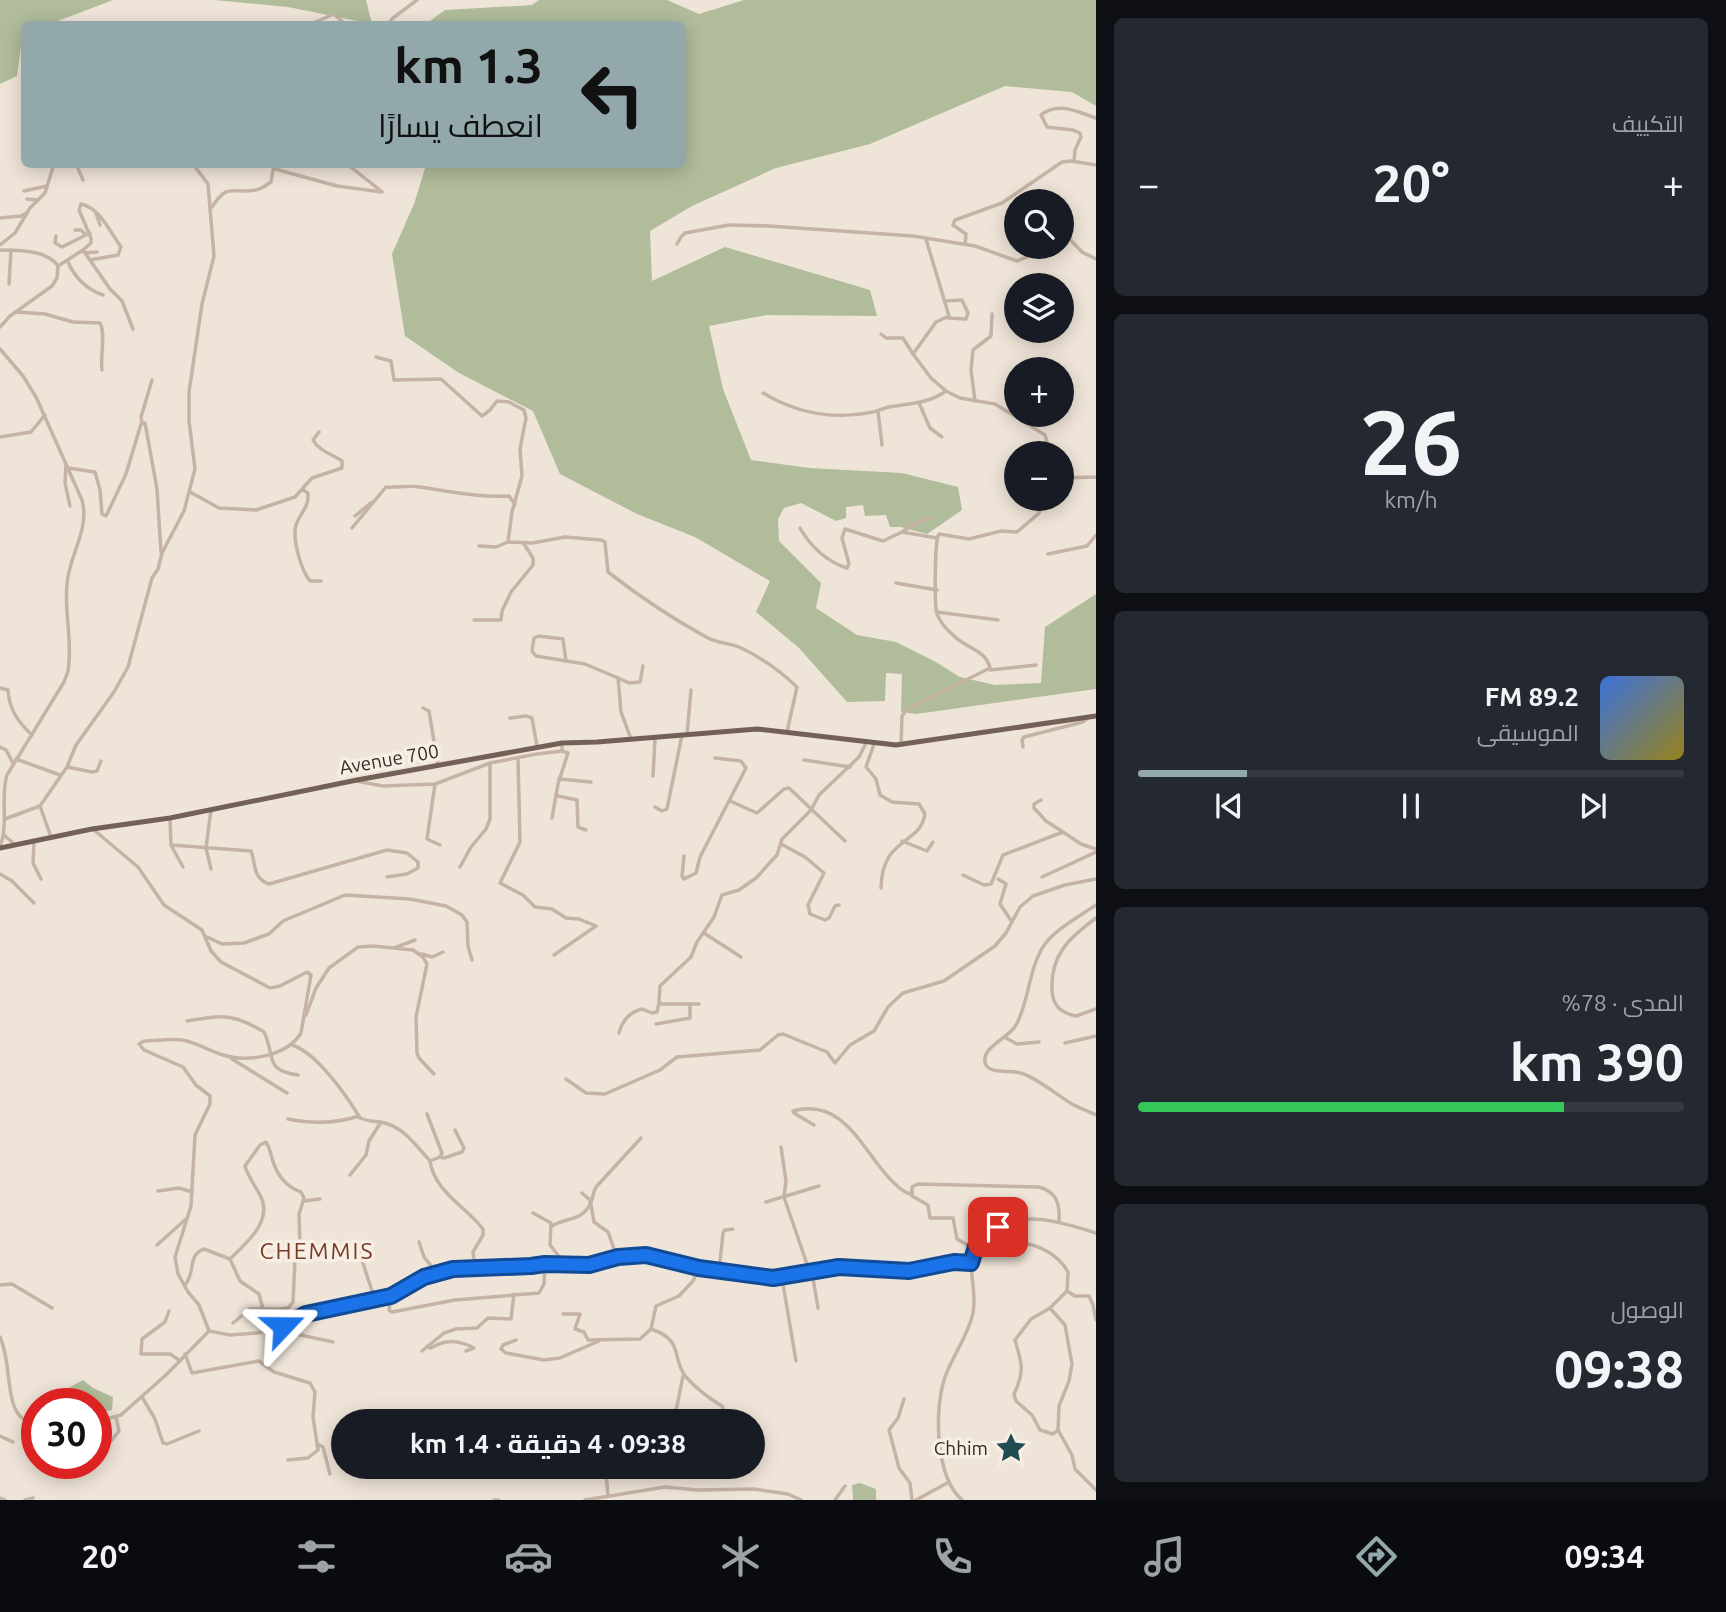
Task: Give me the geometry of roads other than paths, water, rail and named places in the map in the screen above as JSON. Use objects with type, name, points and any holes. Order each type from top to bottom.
[{"type":"main road","name":"Avenue 700","points":[[0,848],[92,829],[170,818],[537,746],[737,729],[787,732],[874,744],[901,744],[1092,716]]},
{"type":"street","points":[[390,21],[417,0]]},
{"type":"street","points":[[317,21],[334,13],[342,21]]},
{"type":"street","points":[[1074,161],[1080,133],[1046,127],[1041,115],[1063,107],[1096,118]]},
{"type":"street","points":[[965,244],[966,234],[953,225],[955,220],[998,205],[1062,162],[1096,165]]},
{"type":"street","points":[[0,245],[15,233],[37,200],[45,193],[53,168]]},
{"type":"street","points":[[78,168],[83,180]]},
{"type":"street","points":[[5,818],[40,806],[67,767],[76,745],[114,692],[128,667],[151,582],[162,553],[184,511],[190,492],[195,457],[189,421],[189,392],[202,304],[214,265],[208,184],[196,168]]},
{"type":"street","points":[[211,209],[219,196],[227,190],[256,190],[271,182],[275,168]]},
{"type":"street","points":[[278,168],[337,187],[382,192],[352,168]]},
{"type":"street","points":[[24,191],[47,186]]},
{"type":"street","points":[[27,200],[37,200]]},
{"type":"street","points":[[58,266],[84,252],[91,243],[80,215],[79,206],[85,205],[96,211],[121,247],[118,255],[89,260]]},
{"type":"street","points":[[96,211],[100,225]]},
{"type":"street","points":[[0,218],[21,216],[28,212]]},
{"type":"street","points":[[677,244],[685,233],[729,225],[769,226],[965,244],[1004,257]]},
{"type":"street","points":[[75,230],[87,234]]},
{"type":"street","points":[[56,236],[55,243],[62,247],[87,234]]},
{"type":"street","points":[[926,239],[948,318]]},
{"type":"street","points":[[1074,244],[1082,253],[1096,259]]},
{"type":"street","points":[[0,250],[48,257],[58,266]]},
{"type":"street","points":[[9,284],[10,250]]},
{"type":"street","points":[[84,252],[122,301],[133,329]]},
{"type":"street","points":[[84,252],[96,252]]},
{"type":"street","points":[[68,261],[79,280],[103,295]]},
{"type":"street","points":[[0,327],[15,312],[52,286],[57,278],[58,266]]},
{"type":"street","points":[[913,354],[936,322],[948,318],[966,319],[968,313],[962,300],[945,301]]},
{"type":"street","points":[[15,312],[40,313],[73,322],[100,323],[103,330],[102,370]]},
{"type":"street","points":[[975,401],[971,358],[975,346],[990,335],[992,314]]},
{"type":"street","points":[[881,334],[886,338],[903,338],[931,378],[946,391],[1007,410],[1021,422],[1045,435],[1047,441]]},
{"type":"street","points":[[0,349],[29,383],[82,500],[84,513],[66,587],[69,664],[64,682],[13,763],[4,786],[4,835],[0,848]]},
{"type":"street","points":[[376,357],[391,360],[394,380],[442,379],[482,416],[497,401],[509,402],[523,409],[526,418],[520,449],[522,475],[508,542]]},
{"type":"street","points":[[67,466],[95,472],[102,514],[106,516],[126,474],[152,380]]},
{"type":"street","points":[[763,393],[786,407],[813,414],[878,411],[931,400],[946,391]]},
{"type":"street","points":[[919,403],[930,428],[942,437]]},
{"type":"street","points":[[878,411],[882,445]]},
{"type":"street","points":[[0,437],[30,432],[45,415]]},
{"type":"street","points":[[142,422],[146,426],[154,470],[162,553]]},
{"type":"street","points":[[190,492],[219,509],[256,510],[295,497],[312,478],[338,470],[344,464],[315,444],[313,440],[319,432]]},
{"type":"street","points":[[67,466],[64,468],[65,483],[70,506]]},
{"type":"street","points":[[1074,478],[1096,477]]},
{"type":"street","points":[[352,528],[386,487],[416,486],[466,494],[511,496],[515,503]]},
{"type":"street","points":[[303,490],[308,493],[308,504],[296,526],[299,558],[301,568],[310,581],[321,581]]},
{"type":"street","points":[[355,516],[374,501]]},
{"type":"street","points":[[988,670],[985,656],[955,637],[940,621],[937,612],[937,538],[940,534],[969,539],[1001,531],[1017,532],[1040,511]]},
{"type":"street","points":[[800,528],[813,547],[834,563],[847,568],[849,564],[842,538],[845,529],[883,541],[930,518]]},
{"type":"street","points":[[902,532],[937,538]]},
{"type":"street","points":[[1048,554],[1087,546],[1096,535]]},
{"type":"street","points":[[479,546],[496,547],[508,542],[524,543],[565,537],[605,542],[608,572],[621,583],[710,640],[736,646],[769,663],[797,687],[787,732]]},
{"type":"street","points":[[474,620],[501,620],[511,592],[533,565],[533,558],[524,543]]},
{"type":"street","points":[[896,583],[937,590]]},
{"type":"street","points":[[937,612],[998,620]]},
{"type":"street","points":[[566,661],[563,639],[539,636],[534,638],[534,655],[555,661],[585,664],[629,683],[640,682],[643,666]]},
{"type":"street","points":[[901,744],[902,716],[906,710],[988,670],[1036,665]]},
{"type":"street","points":[[618,678],[621,712],[631,739]]},
{"type":"street","points":[[0,688],[8,690],[11,707],[32,735]]},
{"type":"street","points":[[654,807],[662,811],[667,809],[685,735],[691,690]]},
{"type":"street","points":[[423,708],[429,711],[438,766]]},
{"type":"street","points":[[1023,747],[1024,737],[1083,722],[1092,716]]},
{"type":"street","points":[[510,718],[532,718],[537,746]]},
{"type":"street","points":[[653,776],[655,738]]},
{"type":"street","points":[[562,743],[562,751]]},
{"type":"street","points":[[619,1033],[622,1024],[637,1010],[657,1012],[660,986],[688,961],[714,917],[722,895],[739,890],[756,878],[777,855],[783,837],[811,810],[819,795],[850,767],[866,743]]},
{"type":"street","points":[[874,744],[866,767],[876,779],[880,795],[892,802],[919,804],[924,809],[923,823],[890,853],[884,863],[881,888]]},
{"type":"street","points":[[411,752],[435,745]]},
{"type":"street","points":[[0,747],[6,750],[13,763]]},
{"type":"street","points":[[354,781],[383,786],[435,784],[490,764],[562,751],[568,753],[559,779],[552,818]]},
{"type":"street","points":[[16,758],[60,775]]},
{"type":"street","points":[[518,758],[520,842],[500,883],[526,897],[536,907],[552,909],[566,918],[579,919],[596,926],[554,955]]},
{"type":"street","points":[[684,856],[684,879],[696,873],[700,856],[743,774],[745,765],[741,761],[715,758]]},
{"type":"street","points":[[804,760],[850,767]]},
{"type":"street","points":[[67,767],[92,772],[97,771],[101,761]]},
{"type":"street","points":[[460,867],[471,847],[486,830],[490,819],[490,764]]},
{"type":"street","points":[[559,779],[591,782]]},
{"type":"street","points":[[435,784],[427,839],[440,845]]},
{"type":"street","points":[[730,801],[757,813],[787,788],[845,841]]},
{"type":"street","points":[[556,794],[577,800],[578,827],[586,830]]},
{"type":"street","points":[[1041,800],[1034,804],[1034,808],[1046,821],[1081,844],[1096,850]]},
{"type":"street","points":[[40,806],[51,837]]},
{"type":"street","points":[[211,810],[206,848],[211,869]]},
{"type":"street","points":[[170,818],[169,841],[183,867]]},
{"type":"street","points":[[92,829],[138,867],[164,905],[199,927],[207,937],[222,944],[244,943],[269,934],[283,921],[345,895],[410,899],[446,906],[462,915],[467,922],[468,946],[472,960]]},
{"type":"street","points":[[963,875],[991,884],[1003,855],[1063,832]]},
{"type":"street","points":[[4,835],[14,844]]},
{"type":"street","points":[[34,840],[33,863],[41,879]]},
{"type":"street","points":[[902,842],[927,851],[933,842]]},
{"type":"street","points":[[781,844],[805,857],[824,873],[808,905],[810,914],[825,920],[829,918],[833,908],[839,905]]},
{"type":"street","points":[[171,845],[252,851],[256,873],[268,884],[387,850],[407,853],[418,862],[418,868],[412,872],[387,877]]},
{"type":"street","points":[[1042,877],[1096,850]]},
{"type":"street","points":[[0,874],[12,881],[34,903]]},
{"type":"street","points":[[999,878],[1006,884],[1000,904],[1012,922]]},
{"type":"street","points":[[566,1079],[586,1093],[605,1094],[660,1070],[677,1057],[760,1050],[783,1034],[809,1047],[827,1052],[835,1063],[850,1045],[874,1031],[898,996],[907,991],[941,983],[995,946],[1020,907],[1033,896],[1065,885],[1096,879]]},
{"type":"street","points":[[1096,905],[1044,946],[1013,1031],[990,1047],[985,1059],[989,1069],[1024,1074],[1075,1106],[1096,1115]]},
{"type":"street","points":[[1096,918],[1068,942],[1053,965],[1051,979],[1052,1002],[1059,1009],[1076,1016],[1096,1009]]},
{"type":"street","points":[[704,933],[741,957]]},
{"type":"street","points":[[207,937],[209,947],[217,959],[270,988],[310,973],[301,1033],[292,1045],[282,1051],[251,1058],[231,1057]]},
{"type":"street","points":[[393,948],[415,940]]},
{"type":"street","points":[[304,1016],[323,977],[343,956],[358,947],[393,948],[432,957],[443,952]]},
{"type":"street","points":[[416,953],[427,964],[416,1017],[417,1054],[434,1074]]},
{"type":"street","points":[[659,1003],[699,1004]]},
{"type":"street","points":[[656,1024],[690,1018],[690,1004]]},
{"type":"street","points":[[187,1021],[237,1017],[264,1032],[272,1064],[280,1072],[298,1075]]},
{"type":"street","points":[[1065,1043],[1096,1035]]},
{"type":"street","points":[[1006,1038],[1017,1044],[1039,1042]]},
{"type":"street","points":[[209,1331],[199,1305],[184,1286],[174,1257],[187,1218],[192,1192],[195,1135],[210,1104],[210,1096],[196,1085],[183,1068],[144,1050],[139,1044],[144,1041],[183,1040],[231,1057],[287,1093]]},
{"type":"street","points":[[292,1045],[309,1053],[365,1121],[381,1122],[395,1127],[414,1142],[430,1161],[431,1169],[439,1183],[483,1229],[484,1235],[473,1252],[474,1259],[480,1266]]},
{"type":"street","points":[[814,1125],[793,1111],[824,1111],[844,1121],[892,1181],[905,1193],[928,1205],[930,1218],[953,1218],[957,1239],[974,1249]]},
{"type":"street","points":[[427,1114],[442,1149],[440,1157]]},
{"type":"street","points":[[288,1119],[324,1124],[359,1116]]},
{"type":"street","points":[[349,1175],[362,1162],[369,1141],[381,1122]]},
{"type":"street","points":[[430,1161],[462,1152],[464,1148],[455,1130]]},
{"type":"street","points":[[618,1257],[608,1232],[594,1222],[592,1194],[641,1138]]},
{"type":"street","points":[[230,1259],[249,1243],[263,1218],[261,1197],[253,1178],[245,1169],[251,1155],[262,1143],[269,1144],[278,1174],[293,1190],[301,1192],[304,1201],[299,1214],[300,1249],[295,1259],[293,1302],[288,1308],[250,1309],[233,1323]]},
{"type":"street","points":[[781,1147],[786,1181],[784,1197],[811,1273],[818,1308]]},
{"type":"street","points":[[911,1194],[911,1189],[918,1184],[1039,1187],[1048,1189],[1058,1200],[1059,1222]]},
{"type":"street","points":[[766,1202],[819,1186]]},
{"type":"street","points":[[158,1191],[175,1188],[192,1192]]},
{"type":"street","points":[[582,1193],[591,1204]]},
{"type":"street","points":[[304,1201],[320,1199]]},
{"type":"street","points":[[552,1226],[579,1216],[591,1204]]},
{"type":"street","points":[[533,1213],[549,1221],[552,1226],[550,1245],[564,1264]]},
{"type":"street","points":[[157,1245],[187,1218]]},
{"type":"street","points":[[962,1500],[949,1482],[939,1436],[940,1408],[944,1381],[973,1313],[971,1263],[977,1243],[992,1230],[1010,1222],[1034,1219],[1059,1222],[1096,1233]]},
{"type":"street","points":[[719,1271],[723,1233],[733,1229]]},
{"type":"street","points":[[419,1242],[424,1257],[436,1272]]},
{"type":"street","points":[[977,1243],[998,1246],[1023,1243],[1052,1254],[1068,1272],[1066,1291],[1050,1308],[1031,1319],[1015,1340],[1023,1371],[1014,1394],[1016,1401],[1032,1415],[1040,1430],[1053,1434],[1058,1430]]},
{"type":"street","points":[[358,1248],[375,1300]]},
{"type":"street","points":[[184,1286],[190,1279],[194,1256],[204,1249],[230,1259],[240,1281],[259,1294],[263,1309]]},
{"type":"street","points":[[209,1331],[229,1335],[250,1334],[283,1326],[308,1314],[391,1296],[436,1272],[480,1266],[589,1265],[618,1257],[646,1255],[699,1268],[761,1278],[782,1278],[851,1267],[909,1271],[954,1262],[971,1263]]},
{"type":"street","points":[[391,1296],[388,1310],[392,1312],[455,1300],[540,1293],[544,1284],[545,1264]]},
{"type":"street","points":[[563,1314],[579,1313],[581,1318],[576,1330],[584,1332],[588,1339],[642,1339],[651,1329],[656,1306],[679,1296],[693,1282],[699,1268]]},
{"type":"street","points":[[782,1278],[796,1361]]},
{"type":"street","points":[[0,1285],[12,1284],[52,1308]]},
{"type":"street","points":[[1066,1291],[1075,1296],[1089,1296],[1096,1320]]},
{"type":"street","points":[[422,1351],[449,1331],[479,1328],[487,1318],[511,1319],[514,1294]]},
{"type":"street","points":[[1050,1308],[1063,1321],[1072,1364],[1069,1381],[1059,1406],[1058,1430],[1072,1455],[1075,1469],[1096,1490]]},
{"type":"street","points":[[281,1309],[295,1320]]},
{"type":"street","points":[[169,1311],[165,1322],[140,1341],[141,1354],[170,1354],[179,1360]]},
{"type":"street","points":[[283,1326],[291,1333],[333,1342]]},
{"type":"street","points":[[651,1329],[664,1335],[675,1346],[684,1374],[723,1409]]},
{"type":"street","points":[[112,1418],[142,1397],[209,1331]]},
{"type":"street","points":[[0,1337],[4,1348],[1,1374]]},
{"type":"street","points":[[516,1340],[503,1345],[502,1351],[544,1360],[560,1358],[601,1340]]},
{"type":"street","points":[[427,1347],[431,1349],[444,1342],[455,1341],[474,1348],[466,1352]]},
{"type":"street","points":[[185,1354],[192,1373],[259,1361],[274,1372],[308,1381],[315,1392],[313,1417],[318,1450],[302,1459],[288,1460]]},
{"type":"street","points":[[677,1409],[684,1374]]},
{"type":"street","points":[[142,1397],[155,1419],[163,1443],[167,1444],[199,1431]]},
{"type":"street","points":[[904,1399],[898,1418],[889,1430],[899,1468],[910,1483],[914,1500],[949,1482]]},
{"type":"street","points":[[112,1440],[118,1431],[116,1417]]},
{"type":"street","points":[[0,1436],[13,1442]]},
{"type":"street","points":[[317,1444],[323,1447],[331,1474]]},
{"type":"street","points":[[606,1479],[608,1495]]},
{"type":"street","points":[[835,1500],[845,1486]]},
{"type":"street","points":[[585,1500],[655,1487],[697,1490],[754,1489],[788,1494],[801,1500]]},
{"type":"street","points":[[25,1500],[33,1498]]},
{"type":"place","name":"Chhim","points":[[1011,1448]]},
{"type":"district","name":"CHEMMIS","points":[[317,1251]]}]
